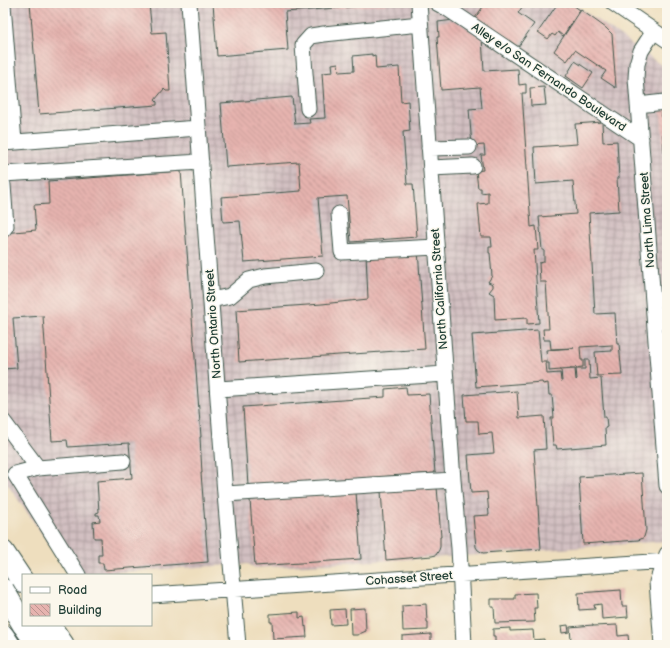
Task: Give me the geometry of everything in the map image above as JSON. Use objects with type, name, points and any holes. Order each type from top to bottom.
[{"type":"highway","points":[[3,552],[22,580]]},
{"type":"highway","points":[[3,590],[22,622]]},
{"type":"highway","points":[[25,626],[38,645]]},
{"type":"highway","points":[[50,626],[63,645]]},
{"type":"highway","points":[[3,636],[9,645]]},
{"type":"street","name":"North Ontario Street","points":[[189,3],[238,645]]},
{"type":"street","name":"North California Street","points":[[419,3],[445,374],[460,548],[464,645]]},
{"type":"street","name":"Alley e/o San Fernando Boulevard","points":[[437,3],[641,138]]},
{"type":"street","points":[[613,3],[667,40]]},
{"type":"street","points":[[3,6],[8,143],[198,128]]},
{"type":"street","points":[[308,109],[303,45],[311,36],[420,24]]},
{"type":"street","name":"North Lima Street","points":[[654,31],[641,51],[637,64],[636,78],[667,486]]},
{"type":"street","points":[[638,105],[667,101]]},
{"type":"street","points":[[429,148],[469,146]]},
{"type":"street","points":[[3,174],[201,162]]},
{"type":"street","points":[[431,168],[473,166]]},
{"type":"street","points":[[3,185],[6,226],[3,230]]},
{"type":"street","points":[[339,214],[342,252],[436,247]]},
{"type":"street","points":[[211,300],[230,296],[249,280],[265,276],[316,271]]},
{"type":"street","points":[[218,389],[445,374]]},
{"type":"street","points":[[3,421],[38,468]]},
{"type":"street","points":[[77,574],[15,474],[38,468],[123,461]]},
{"type":"street","points":[[226,494],[453,480]]},
{"type":"street","points":[[662,645],[657,582],[666,558]]},
{"type":"street","name":"Cohasset Street","points":[[152,595],[666,558]]},
{"type":"shaded area","points":[[3,3],[573,3],[667,69],[667,541],[480,555],[255,568],[248,564],[70,574],[3,478]]},
{"type":"building","points":[[30,3],[139,3],[144,7],[146,4],[149,4],[152,33],[166,32],[170,91],[166,91],[164,89],[155,100],[157,105],[39,114]]},
{"type":"building","points":[[213,3],[387,4],[285,12],[288,50],[217,56]]},
{"type":"building","points":[[484,3],[525,3],[518,13],[534,24],[518,47],[514,46],[515,45],[475,18],[485,4]]},
{"type":"building","points":[[558,3],[570,3],[580,10],[563,36],[558,32],[555,36],[552,34],[548,39],[538,32]]},
{"type":"building","points":[[581,10],[612,34],[616,88],[601,78],[606,71],[575,50],[567,61],[554,51]]},
{"type":"building","points":[[454,20],[482,38],[484,71],[518,69],[519,85],[526,84],[526,93],[522,93],[531,227],[536,226],[538,250],[534,250],[539,323],[527,324],[527,318],[495,320],[494,295],[489,292],[493,287],[493,284],[488,282],[492,276],[489,253],[489,247],[492,247],[491,237],[481,237],[478,204],[488,203],[488,192],[481,193],[481,188],[478,188],[476,171],[483,170],[481,155],[485,155],[484,145],[472,146],[469,109],[482,108],[480,87],[441,90],[437,37],[439,37],[438,22]]},
{"type":"building","points":[[372,54],[372,56],[375,55],[376,69],[399,67],[401,102],[408,101],[410,131],[403,132],[407,184],[413,184],[417,237],[351,242],[347,196],[318,198],[323,256],[244,262],[240,221],[223,222],[221,197],[301,191],[299,162],[226,167],[221,103],[292,97],[295,124],[310,123],[309,119],[325,118],[322,73],[333,72],[332,64],[338,63],[339,72],[354,71],[353,56]]},
{"type":"building","points":[[575,61],[593,73],[583,88],[566,76]]},
{"type":"building","points":[[544,87],[546,105],[531,106],[530,88]]},
{"type":"building","points":[[667,109],[666,176],[661,112],[662,110]]},
{"type":"building","points":[[602,122],[603,142],[617,141],[619,211],[589,213],[595,314],[615,313],[617,344],[619,344],[622,375],[597,376],[595,352],[612,351],[612,345],[580,347],[583,367],[561,370],[575,369],[576,380],[576,369],[585,369],[585,360],[589,360],[590,379],[601,378],[604,417],[606,417],[607,427],[605,428],[606,445],[557,449],[556,445],[553,445],[551,418],[554,418],[552,395],[549,395],[548,383],[543,384],[542,382],[476,387],[472,335],[538,330],[541,362],[547,362],[546,350],[574,348],[551,349],[550,340],[544,340],[543,329],[549,329],[546,282],[540,282],[539,263],[544,262],[544,250],[542,250],[539,217],[576,214],[573,181],[536,184],[534,147],[577,144],[575,124]],"holes":[[[546,363],[549,363],[549,371],[561,370],[562,381],[560,373],[547,374]]]},
{"type":"building","points":[[181,171],[201,437],[201,473],[208,562],[104,570],[103,563],[98,563],[98,555],[102,555],[101,538],[94,538],[93,522],[100,521],[99,515],[96,515],[96,513],[99,512],[97,481],[132,478],[129,443],[68,447],[67,440],[52,441],[43,316],[13,318],[17,368],[3,369],[3,247],[5,246],[3,233],[36,230],[34,205],[49,204],[48,181]]},
{"type":"building","points":[[418,250],[425,349],[239,362],[236,310],[368,299],[366,254]]},
{"type":"building","points":[[406,387],[407,395],[429,394],[435,473],[248,486],[243,407],[385,397],[385,389]]},
{"type":"building","points":[[517,391],[519,418],[544,416],[546,449],[534,450],[541,549],[483,553],[476,547],[473,516],[489,515],[487,492],[471,493],[468,455],[494,453],[492,433],[479,434],[478,421],[466,421],[464,395]]},
{"type":"building","points":[[642,473],[646,530],[644,537],[638,540],[583,544],[579,477]]},
{"type":"building","points":[[437,487],[441,537],[440,547],[436,555],[386,560],[381,491]]},
{"type":"building","points":[[356,492],[361,559],[255,566],[250,500]]},
{"type":"building","points":[[621,590],[622,606],[627,606],[628,617],[602,619],[601,604],[594,605],[595,609],[579,610],[578,593]]},
{"type":"building","points":[[536,593],[537,608],[534,608],[535,622],[495,623],[494,607],[491,607],[491,599],[515,599],[515,594]]},
{"type":"building","points":[[426,604],[428,630],[403,631],[402,606]]},
{"type":"building","points":[[365,608],[366,631],[357,635],[351,635],[350,609]]},
{"type":"building","points":[[345,609],[346,624],[331,625],[330,610]]},
{"type":"building","points":[[299,612],[299,618],[304,617],[307,637],[273,639],[270,614]]},
{"type":"building","points":[[568,625],[569,632],[562,633],[561,626]]},
{"type":"building","points":[[617,625],[618,636],[628,635],[629,645],[574,645],[574,641],[571,641],[570,627]]},
{"type":"building","points":[[510,628],[510,631],[533,630],[534,640],[544,639],[544,645],[508,645],[508,643],[495,644],[493,629]]},
{"type":"building","points":[[431,634],[431,645],[402,645],[402,636]]}]
